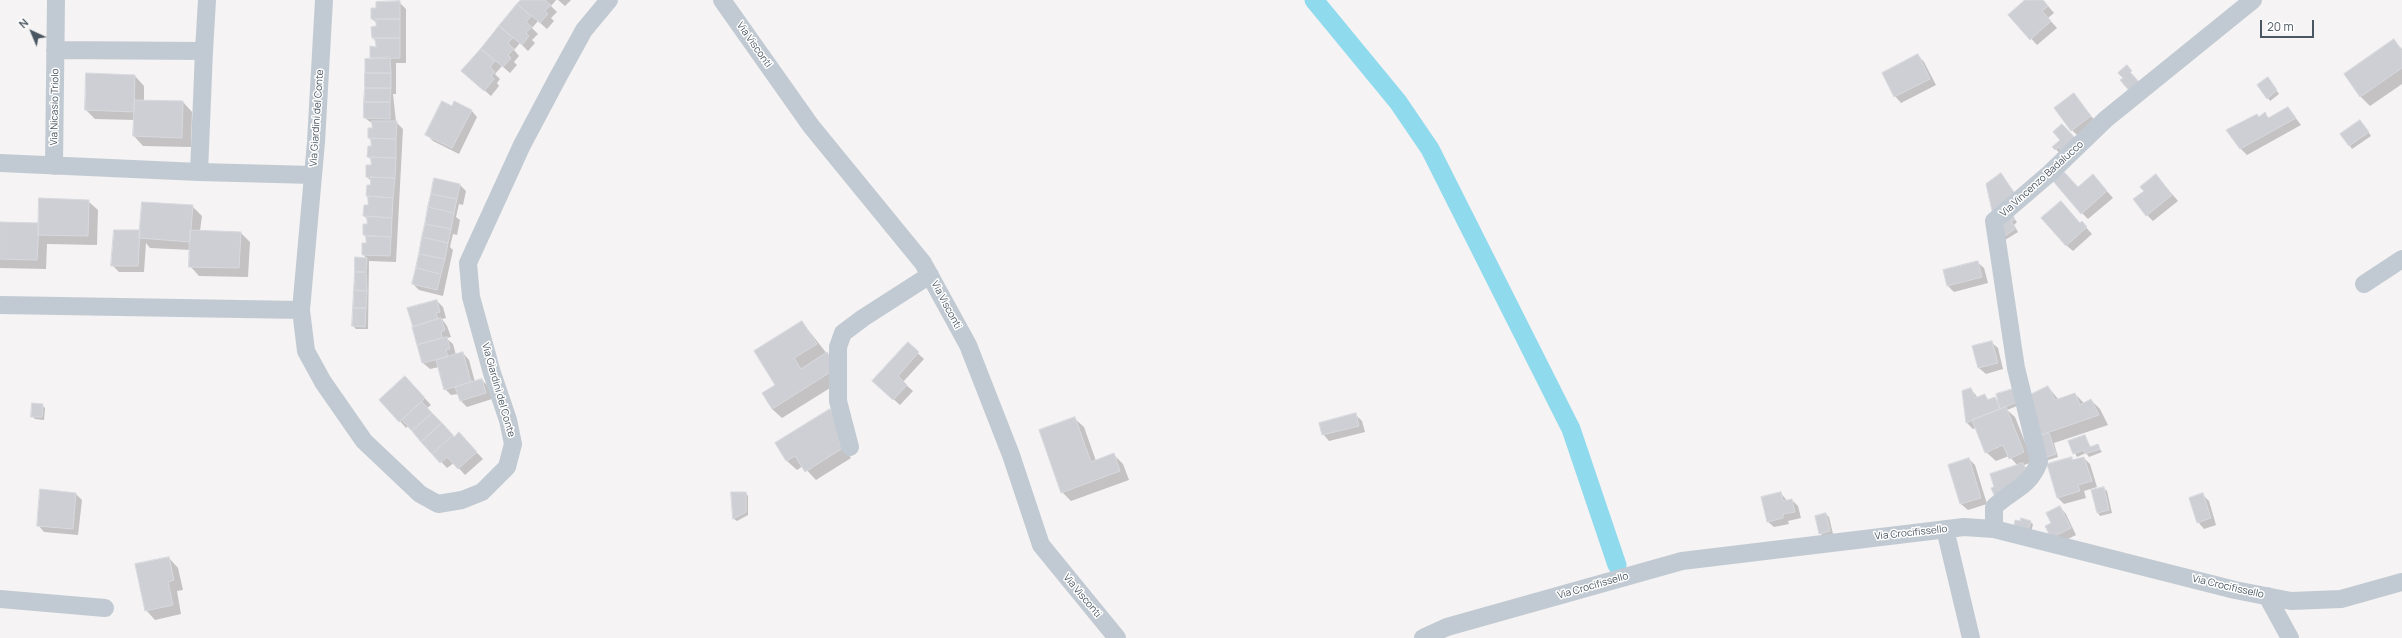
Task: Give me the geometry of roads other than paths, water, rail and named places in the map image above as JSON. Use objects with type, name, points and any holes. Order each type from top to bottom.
[{"type":"street","name":"Via Nicasio Triolo","points":[[54,166],[56,0]]},
{"type":"street","points":[[199,172],[207,0]]},
{"type":"street","name":"Via Giardini del Conte","points":[[324,0],[313,175],[301,310],[306,351],[323,382],[364,441],[420,494],[438,504],[462,500],[482,492],[507,467],[513,444],[508,420],[492,373],[471,297],[468,263],[519,152],[560,73],[584,30],[609,0]]},
{"type":"street","name":"Via Visconti","points":[[722,0],[811,126],[923,263],[968,346],[1011,455],[1041,545],[1117,638]]},
{"type":"street","name":"Via Vincenzo Badalucco","points":[[1994,529],[1994,507],[2005,497],[2022,488],[2034,476],[2039,462],[2016,368],[1994,221],[2050,173],[2106,119],[2253,0]]},
{"type":"street","points":[[55,50],[204,50]]},
{"type":"street","points":[[0,163],[199,172],[313,175]]},
{"type":"street","points":[[2364,284],[2402,259]]},
{"type":"street","points":[[850,447],[838,401],[838,347],[844,333],[863,318],[930,275]]},
{"type":"street","points":[[0,305],[301,310]]},
{"type":"street","points":[[1945,529],[1971,638]]},
{"type":"street","name":"Via Crocifissello","points":[[1423,638],[1447,627],[1682,561],[1945,529],[1994,529],[2235,590],[2292,601],[2341,599],[2402,582]]},
{"type":"street","points":[[2267,596],[2290,638]]},
{"type":"street","points":[[0,599],[105,608]]},
{"type":"waterway","points":[[1314,0],[1398,102],[1430,149],[1571,429],[1617,565]]}]
